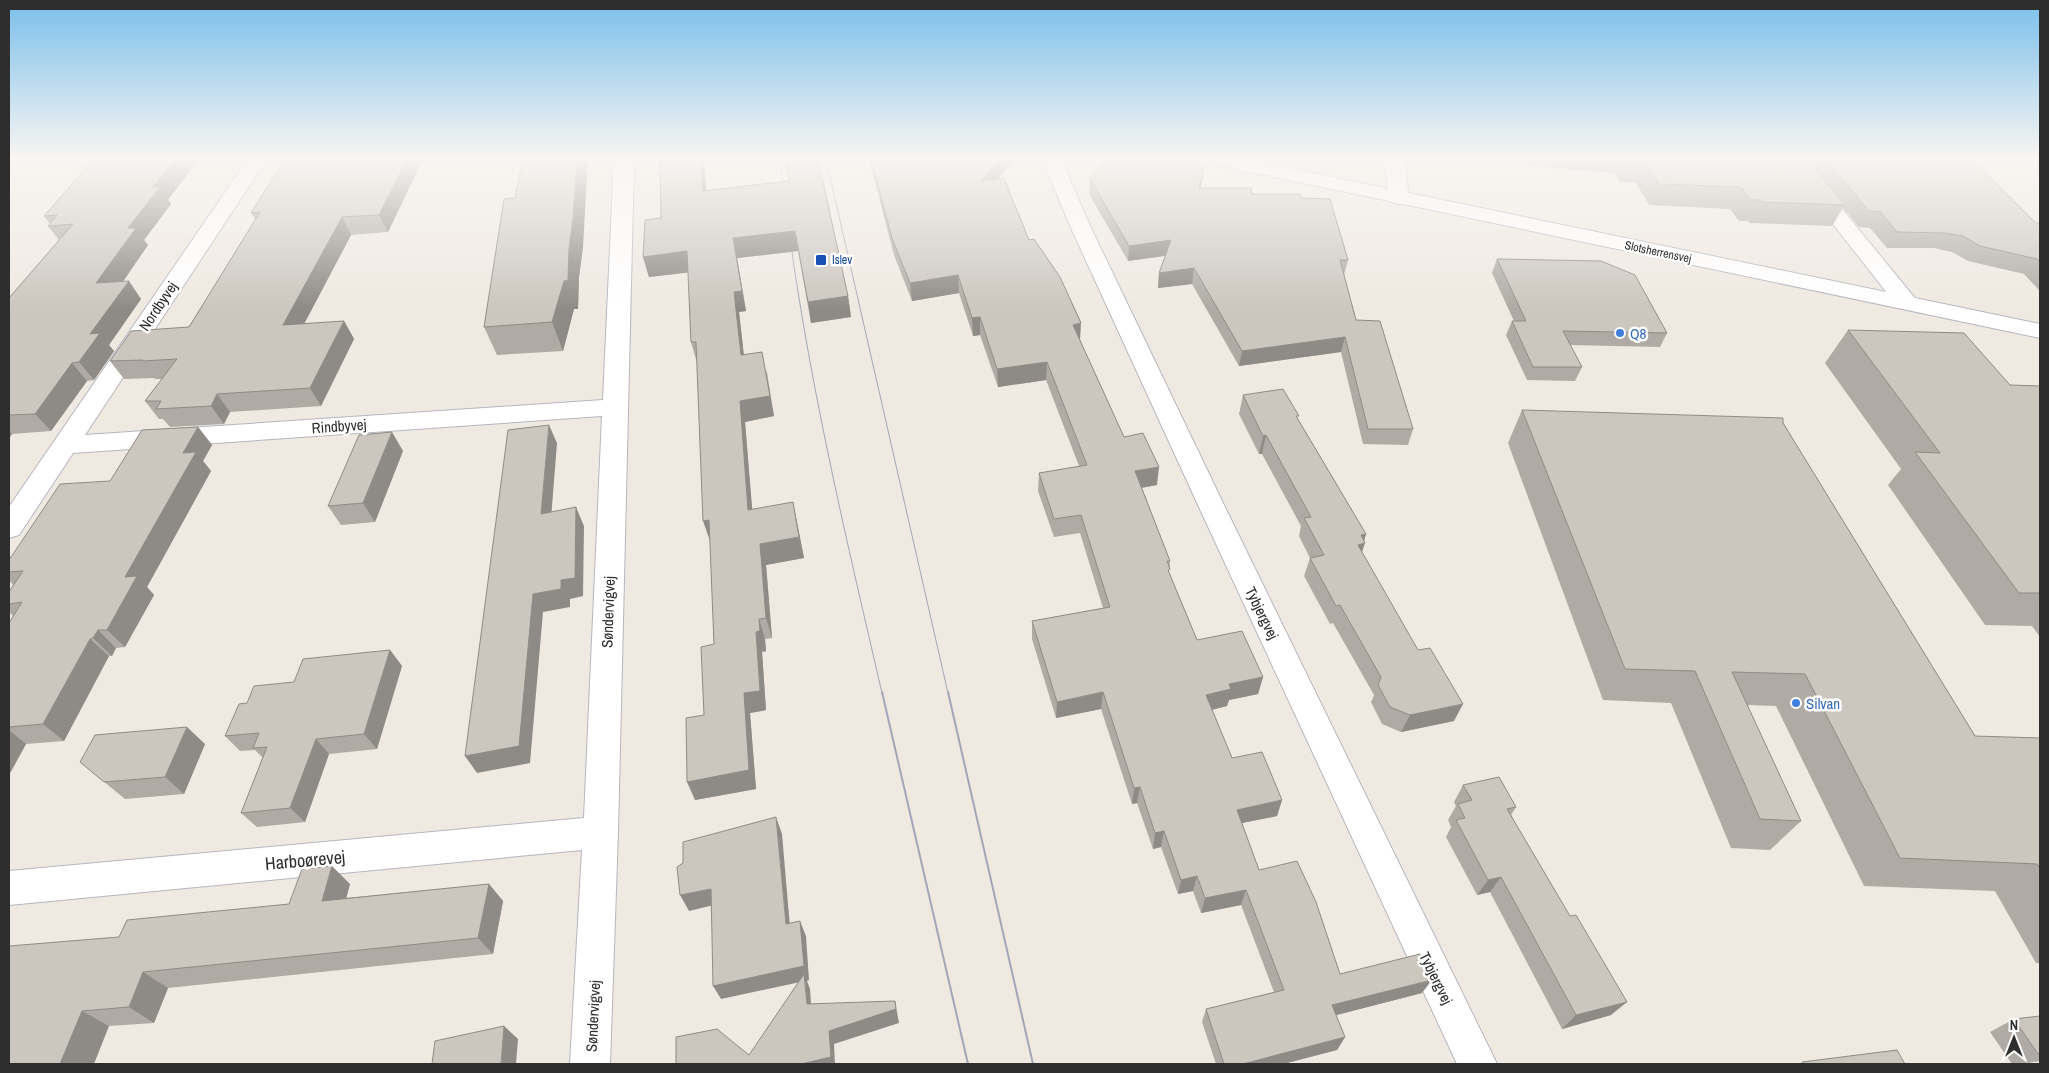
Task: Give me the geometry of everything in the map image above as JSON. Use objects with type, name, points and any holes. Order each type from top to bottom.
[{"type":"street","name":"Nordbyvej","points":[[9,528],[223,209]]},
{"type":"street","name":"Søndervigvej","points":[[590,1064],[602,832],[614,407],[622,209]]},
{"type":"street","name":"Tybjergvej","points":[[1073,209],[1211,505],[1478,1064]]},
{"type":"street","name":"Slotsherrensvej","points":[[1453,209],[2040,331]]},
{"type":"street","points":[[1832,209],[1906,302]]},
{"type":"street","name":"Rindbyvej","points":[[64,445],[614,407]]},
{"type":"street","name":"Harboørevej","points":[[9,888],[602,832]]},
{"type":"building","points":[[50,209],[143,209],[128,228],[136,228],[96,283],[129,281],[90,334],[100,333],[79,362],[72,363],[35,414],[9,415],[9,298],[73,224],[48,226],[57,215],[44,216]]},
{"type":"building","points":[[253,209],[382,209],[379,215],[342,217],[283,325],[344,321],[310,388],[217,394],[211,406],[156,409],[161,401],[145,401],[177,359],[110,361],[131,331],[189,327],[260,212],[251,213]]},
{"type":"building","points":[[502,209],[574,209],[568,280],[564,281],[552,322],[484,327]]},
{"type":"building","points":[[661,209],[829,209],[848,296],[808,302],[795,231],[733,238],[742,291],[734,292],[741,355],[762,352],[770,396],[740,401],[748,510],[793,502],[799,537],[760,544],[766,618],[759,619],[760,631],[756,632],[760,691],[744,693],[749,770],[687,782],[686,718],[704,715],[701,647],[714,644],[709,520],[703,521],[696,342],[691,342],[687,251],[643,257],[645,220],[661,218]]},
{"type":"building","points":[[884,209],[1017,209],[1029,240],[1034,239],[1060,277],[1081,323],[1073,325],[1124,437],[1143,433],[1159,467],[1135,471],[1170,561],[1167,561],[1170,569],[1168,570],[1197,640],[1242,631],[1263,677],[1229,684],[1231,689],[1206,695],[1232,758],[1262,752],[1282,800],[1237,810],[1259,870],[1297,861],[1316,902],[1340,974],[1420,954],[1432,980],[1332,1005],[1345,1037],[1243,1064],[1224,1064],[1206,1009],[1284,990],[1246,890],[1205,898],[1197,876],[1181,880],[1164,831],[1155,833],[1140,787],[1134,788],[1103,692],[1057,702],[1032,621],[1110,607],[1081,515],[1054,519],[1039,473],[1087,465],[1047,362],[997,369],[980,317],[972,318],[958,275],[910,283],[892,238]]},
{"type":"building","points":[[1108,209],[1333,209],[1348,260],[1340,260],[1356,320],[1380,321],[1413,429],[1368,429],[1345,337],[1242,351],[1194,268],[1159,273],[1171,240],[1129,246]]},
{"type":"building","points":[[1867,209],[2022,209],[2036,223],[2040,223],[2040,262],[2037,259],[1980,246],[1963,236],[1945,233],[1897,232],[1881,212],[1869,211]]},
{"type":"building","points":[[1497,259],[1601,261],[1635,275],[1667,333],[1563,331],[1582,367],[1533,367],[1512,321],[1526,321]]},
{"type":"building","points":[[1848,330],[1964,333],[2010,385],[2040,386],[2040,593],[2019,593],[1915,452],[1940,453]]},
{"type":"building","points":[[1283,389],[1299,416],[1296,416],[1366,534],[1361,535],[1365,543],[1358,545],[1418,650],[1430,648],[1463,704],[1410,715],[1390,707],[1378,685],[1381,677],[1340,605],[1336,606],[1310,558],[1324,555],[1304,518],[1311,517],[1266,435],[1263,436],[1243,395]]},
{"type":"building","name":"Silvan","points":[[1522,410],[1783,418],[1783,423],[1975,736],[2040,738],[2040,869],[2037,864],[1900,858],[1805,674],[1732,672],[1801,821],[1760,819],[1695,671],[1625,669]]},
{"type":"building","points":[[549,425],[541,514],[576,507],[575,578],[561,580],[561,589],[533,594],[519,746],[465,756],[508,430]]},
{"type":"building","points":[[198,427],[183,453],[196,452],[125,577],[137,576],[107,630],[98,630],[93,638],[90,639],[43,724],[9,727],[9,623],[22,602],[9,604],[9,592],[23,571],[9,572],[9,560],[60,484],[110,481],[142,430]]},
{"type":"building","points":[[392,432],[363,503],[328,506],[359,435]]},
{"type":"building","points":[[390,650],[364,734],[316,739],[290,808],[241,813],[267,747],[253,748],[259,733],[225,736],[239,704],[247,703],[254,686],[294,682],[303,659]]},
{"type":"building","points":[[187,727],[165,777],[104,782],[80,762],[95,735]]},
{"type":"building","points":[[1499,777],[1516,807],[1507,809],[1570,916],[1576,915],[1627,1002],[1576,1015],[1501,877],[1488,880],[1456,820],[1465,818],[1458,804],[1472,800],[1463,785]]},
{"type":"building","points":[[776,817],[786,924],[800,921],[804,966],[713,986],[711,889],[680,895],[677,867],[683,863],[683,842]]},
{"type":"building","points":[[332,866],[322,901],[489,884],[478,938],[143,972],[129,1007],[82,1011],[60,1064],[9,1064],[9,946],[119,937],[127,920],[289,904],[302,869]]},
{"type":"building","points":[[804,974],[807,1004],[895,1001],[896,1009],[829,1031],[831,1057],[801,1064],[676,1064],[676,1037],[717,1029],[749,1055]]},
{"type":"building","points":[[2040,1016],[2040,1053],[2038,1054],[2014,1019]]},
{"type":"building","points":[[504,1026],[501,1064],[432,1064],[435,1041]]},
{"type":"building","points":[[1897,1050],[1905,1064],[1803,1064],[1802,1062]]},
{"type":"tram line","points":[[837,209],[948,693]]},
{"type":"tram line","points":[[790,238],[819,409],[882,693]]},
{"type":"tram line","points":[[882,692],[968,1064]]},
{"type":"tram line","points":[[948,692],[1033,1064]]},
{"type":"place","name":"Islev","points":[[821,260]]},
{"type":"place","name":"Q8","points":[[1620,333]]},
{"type":"place","name":"Silvan","points":[[1796,703]]}]
